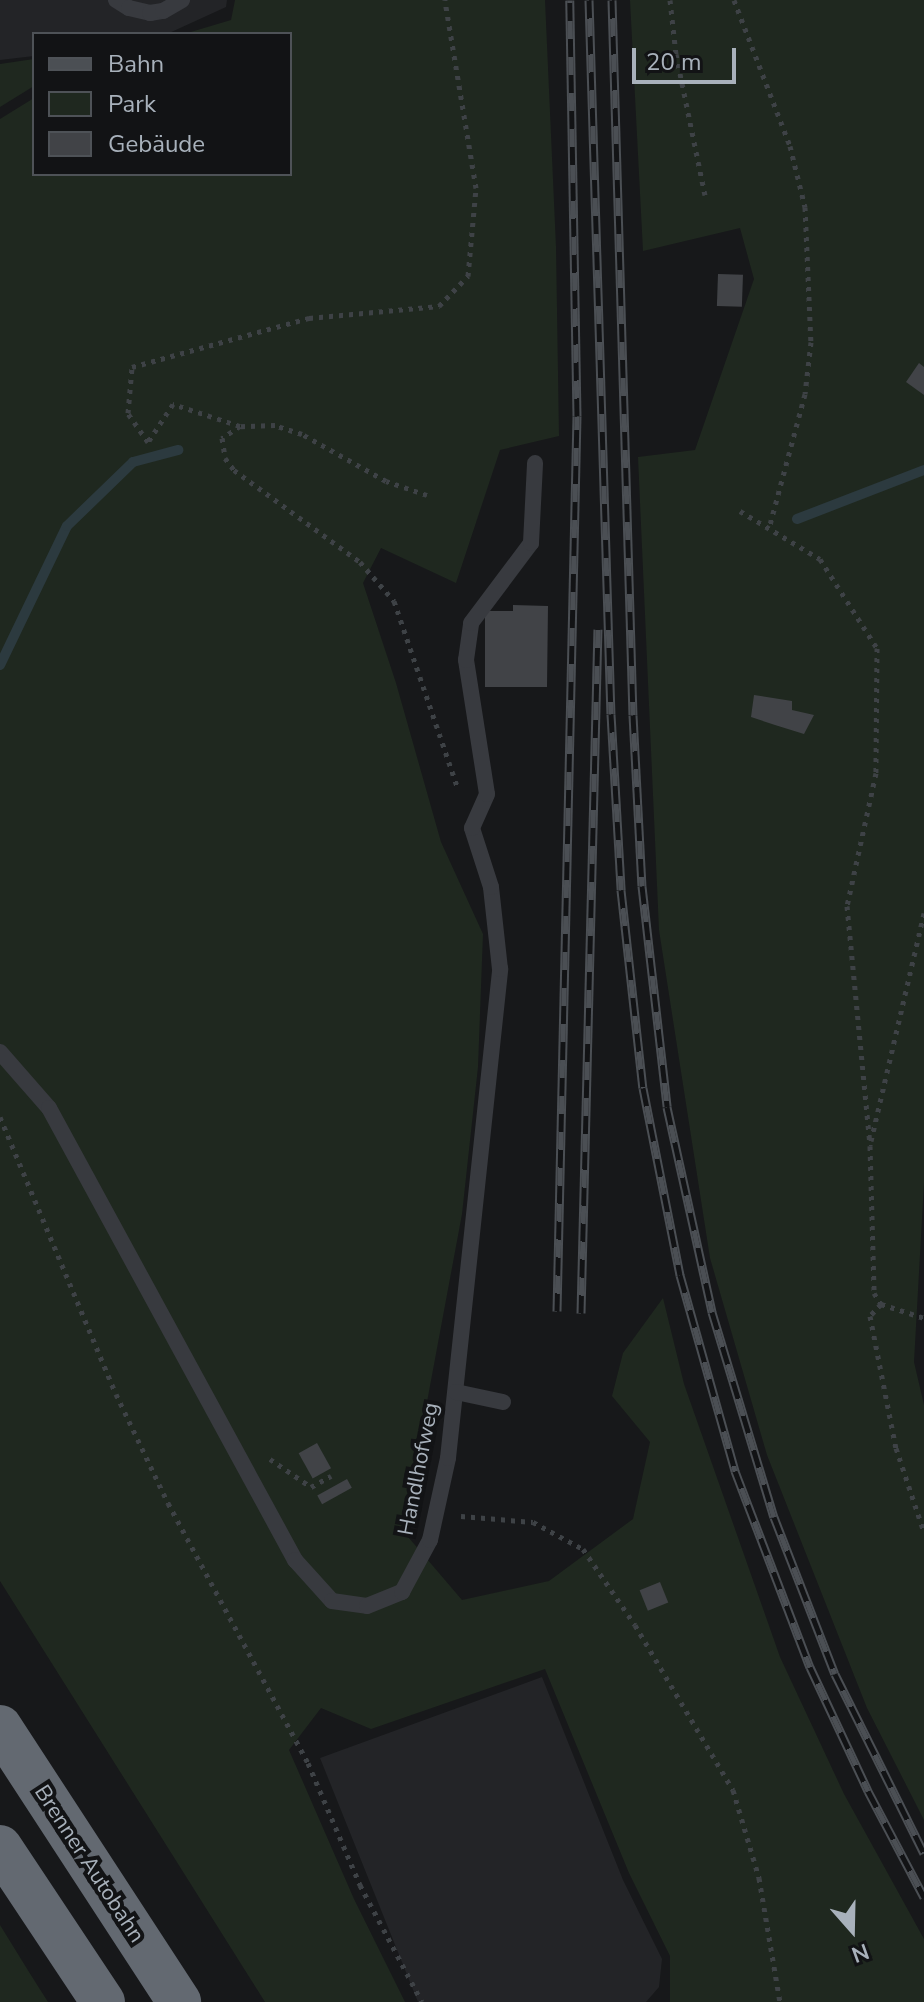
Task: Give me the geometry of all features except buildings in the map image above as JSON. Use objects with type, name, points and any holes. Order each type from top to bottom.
[{"type":"highway","name":"Brenner Autobahn","points":[[0,1727],[179,2002]]},
{"type":"highway","points":[[0,1847],[103,2002]]},
{"type":"lane","points":[[116,0],[129,8],[150,13],[163,11],[182,0]]},
{"type":"lane","points":[[472,828],[487,794],[466,660],[471,623],[531,543],[535,463]]},
{"type":"lane","name":"Handlhofweg","points":[[0,1052],[49,1108],[295,1560],[332,1601],[367,1606],[402,1592],[430,1540],[456,1392],[500,969],[491,887],[472,828]]},
{"type":"lane","points":[[456,1392],[503,1402]]},
{"type":"path","points":[[427,495],[342,460],[302,434],[275,425],[240,426],[173,404],[148,442],[128,413],[132,367],[309,318],[439,306],[468,276],[476,188],[445,0]]},
{"type":"path","points":[[670,0],[676,54],[705,195]]},
{"type":"path","points":[[734,0],[790,146],[805,207],[811,342],[805,394],[769,528]]},
{"type":"path","points":[[240,426],[222,438],[225,458],[234,470],[360,562],[394,601],[472,828]]},
{"type":"path","points":[[740,511],[820,559],[877,648],[876,773],[847,906],[870,1146],[874,1293],[881,1304],[924,1318]]},
{"type":"path","points":[[870,1146],[924,913]]},
{"type":"path","points":[[0,1117],[34,1204],[168,1503],[308,1763],[360,1885],[422,2002]]},
{"type":"path","points":[[881,1304],[870,1316],[896,1448],[924,1532]]},
{"type":"path","points":[[242,1458],[256,1450],[311,1487],[331,1476]]},
{"type":"path","points":[[436,1515],[502,1517],[533,1522],[583,1549],[635,1625],[733,1790],[759,1878],[780,2002]]},
{"type":"shaded area","points":[[0,0],[227,0],[226,7],[171,32],[32,32],[32,56],[0,60]]},
{"type":"shaded area","points":[[542,1677],[623,1880],[662,1959],[659,1987],[646,2002],[418,2002],[320,1758]]},
{"type":"green space","points":[[235,0],[545,0],[556,247],[559,436],[500,450],[456,583],[381,548],[363,583],[396,683],[441,842],[483,934],[478,1067],[462,1214],[403,1531],[462,1600],[549,1581],[633,1519],[650,1442],[612,1396],[623,1353],[663,1298],[684,1384],[780,1657],[844,1794],[924,1939],[924,2002],[670,2002],[670,1956],[629,1873],[545,1669],[371,1729],[321,1708],[289,1750],[354,1899],[405,2002],[265,2002],[0,1581],[0,119],[32,99],[32,176],[292,176],[292,32],[191,32],[231,20]]},
{"type":"green space","points":[[630,0],[924,0],[924,1183],[914,1362],[924,1405],[924,1820],[867,1708],[767,1455],[710,1258],[659,930],[638,457],[695,450],[754,279],[740,228],[643,251]]},
{"type":"green space","points":[[32,59],[32,87],[0,107],[0,64]]},
{"type":"green space","points":[[0,1925],[29,1972],[48,2002],[0,2002]]},
{"type":"waterway","points":[[0,665],[67,526],[133,462],[178,450]]},
{"type":"waterway","points":[[797,519],[924,470]]},
{"type":"railway","points":[[557,1311],[577,416],[570,0]]},
{"type":"railway","points":[[589,0],[611,714],[621,890],[643,1088],[680,1275],[735,1471],[810,1667],[868,1791],[924,1897]]},
{"type":"railway","points":[[612,0],[633,715],[642,886],[667,1107],[712,1312],[774,1517],[835,1674],[924,1853]]},
{"type":"railway","points":[[581,1313],[598,629]]}]
